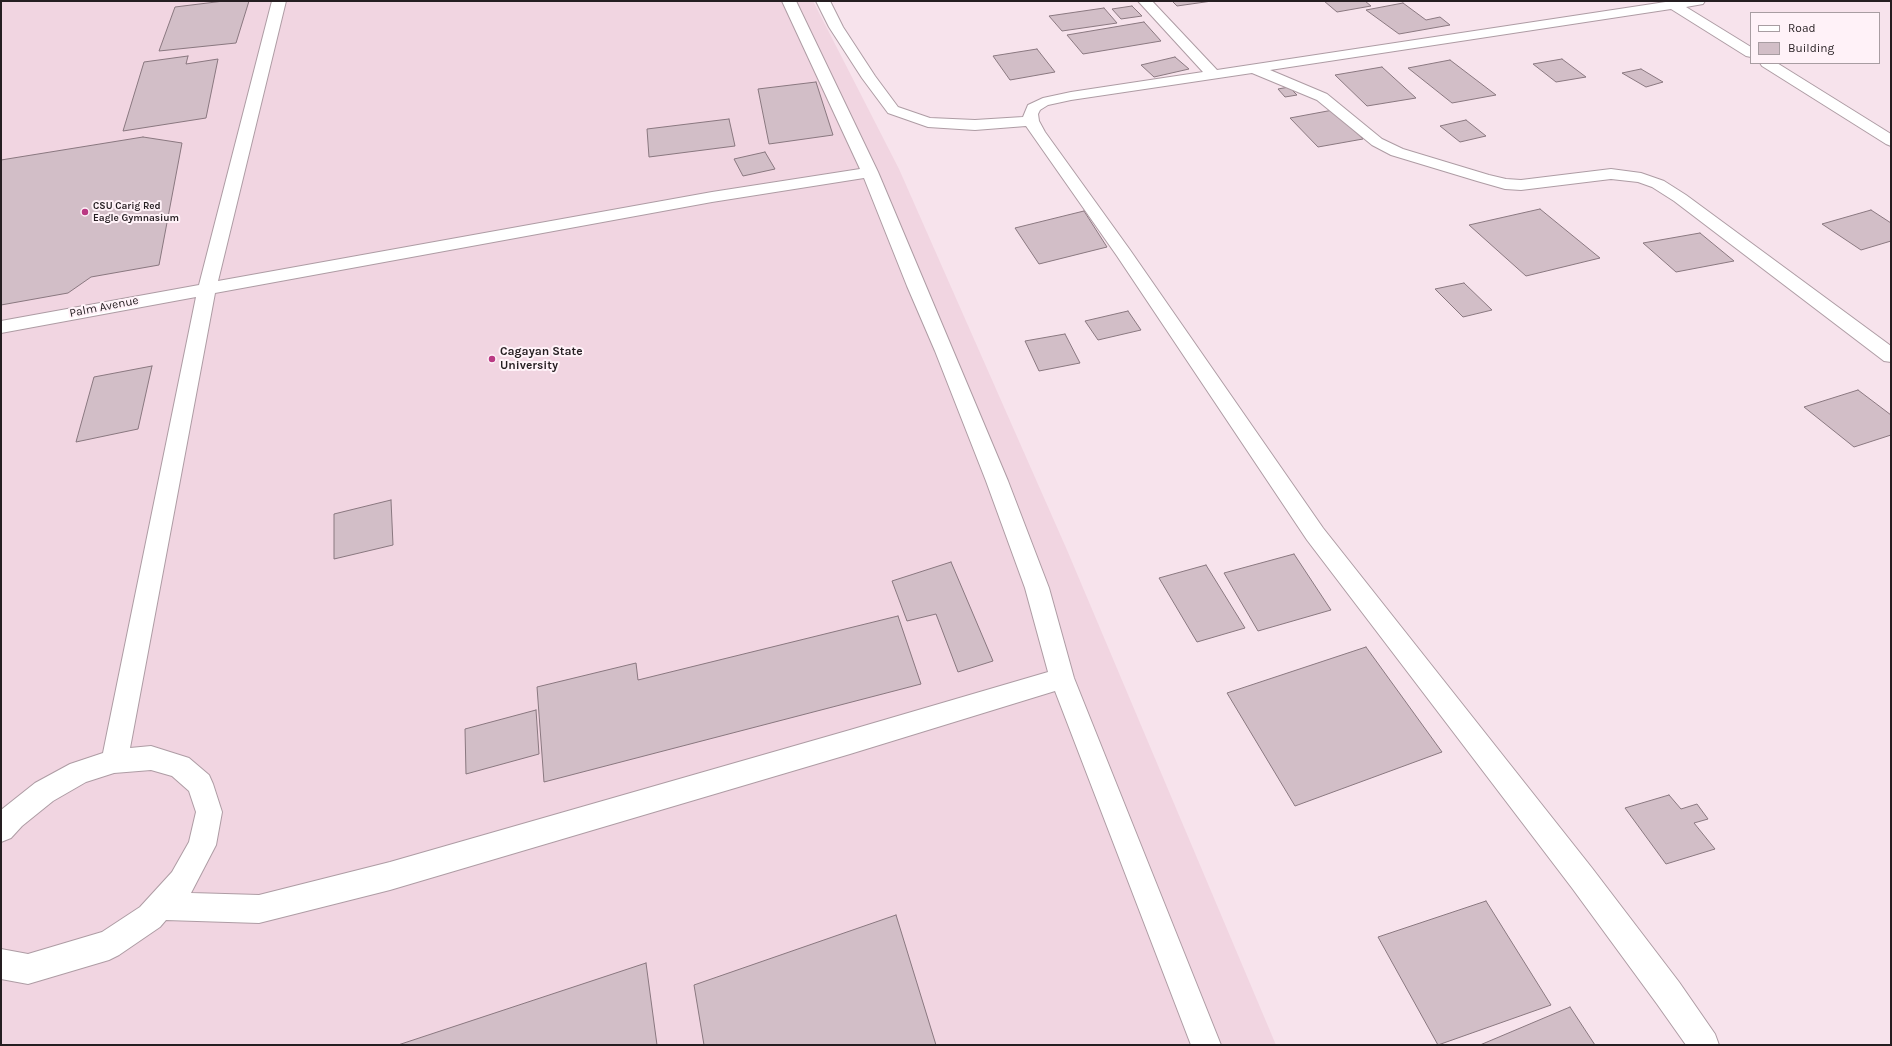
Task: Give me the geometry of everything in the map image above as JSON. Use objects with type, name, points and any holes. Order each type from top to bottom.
[{"type":"street","points":[[114,761],[207,288],[279,1]]},
{"type":"street","points":[[789,1],[870,172],[916,286],[945,351],[997,481],[1037,588],[1062,678],[1206,1045]]},
{"type":"street","points":[[823,1],[836,26],[869,78],[893,110],[928,122],[975,125],[1031,121]]},
{"type":"street","points":[[1145,1],[1213,74]]},
{"type":"street","points":[[1698,1],[1071,96],[1043,102],[1033,108],[1031,121],[1315,534],[1582,878],[1668,993],[1704,1045]]},
{"type":"street","points":[[1674,5],[1750,52]]},
{"type":"street","points":[[1769,64],[1891,141]]},
{"type":"street","points":[[1254,69],[1322,97],[1378,142],[1397,152],[1483,178],[1505,184],[1521,185],[1611,174],[1641,178],[1658,184],[1686,203],[1891,356]]},
{"type":"street","name":"Palm Avenue","points":[[1,327],[207,288],[712,197],[870,172]]},
{"type":"street","points":[[161,906],[259,909],[367,882],[850,742],[1062,678]]},
{"type":"street","points":[[1,830],[12,817],[44,792],[79,772],[114,761],[151,758],[180,766],[200,784],[209,812],[202,845],[182,882],[150,917],[109,945],[28,968],[1,964]]},
{"type":"shaded area","name":"Cagayan State University","points":[[1,1],[813,1],[899,169],[1067,550],[1276,1045],[1,1045]]},
{"type":"building","points":[[224,1],[249,1],[236,43],[159,51],[175,7]]},
{"type":"building","points":[[1172,1],[1212,1],[1177,6]]},
{"type":"building","points":[[1324,1],[1365,1],[1371,6],[1337,12]]},
{"type":"building","points":[[1403,3],[1426,20],[1440,17],[1450,25],[1399,34],[1366,10]]},
{"type":"building","points":[[1132,6],[1142,16],[1121,19],[1112,9]]},
{"type":"building","points":[[1104,8],[1117,23],[1062,31],[1049,16]]},
{"type":"building","points":[[1144,22],[1161,41],[1083,54],[1067,35]]},
{"type":"building","points":[[1037,49],[1055,72],[1010,80],[993,56]]},
{"type":"building","points":[[188,56],[186,64],[218,59],[206,118],[123,131],[144,62]]},
{"type":"building","points":[[1175,57],[1189,69],[1154,77],[1141,65]]},
{"type":"building","points":[[1562,59],[1586,77],[1556,82],[1533,64]]},
{"type":"building","points":[[1450,60],[1496,95],[1452,103],[1408,68]]},
{"type":"building","points":[[1382,67],[1416,98],[1367,106],[1335,75]]},
{"type":"building","points":[[1641,69],[1663,82],[1646,87],[1622,73]]},
{"type":"building","points":[[816,82],[833,135],[769,144],[758,89]]},
{"type":"building","points":[[1289,87],[1297,95],[1285,97],[1278,89]]},
{"type":"building","points":[[1333,110],[1363,139],[1318,147],[1290,118]]},
{"type":"building","points":[[729,119],[735,146],[649,157],[647,129]]},
{"type":"building","points":[[1466,120],[1486,136],[1460,142],[1440,126]]},
{"type":"building","name":"CSU Carig Red Eagle Gymnasium","points":[[143,137],[182,143],[159,265],[91,277],[68,293],[1,305],[1,160]]},
{"type":"building","points":[[765,152],[775,169],[743,176],[734,159]]},
{"type":"building","points":[[1540,209],[1600,258],[1526,276],[1469,225]]},
{"type":"building","points":[[1871,210],[1891,223],[1891,241],[1861,250],[1822,224]]},
{"type":"building","points":[[1084,211],[1107,247],[1039,264],[1015,228]]},
{"type":"building","points":[[1700,233],[1734,261],[1676,272],[1643,243]]},
{"type":"building","points":[[1464,283],[1492,310],[1463,317],[1435,289]]},
{"type":"building","points":[[1128,311],[1141,330],[1098,340],[1085,321]]},
{"type":"building","points":[[1065,334],[1080,363],[1039,371],[1025,341]]},
{"type":"building","points":[[152,366],[138,429],[76,442],[94,377]]},
{"type":"building","points":[[1858,390],[1891,415],[1891,435],[1854,447],[1804,407]]},
{"type":"building","points":[[391,500],[393,545],[334,559],[334,514]]},
{"type":"building","points":[[1294,554],[1331,610],[1258,631],[1224,573]]},
{"type":"building","points":[[951,562],[993,661],[958,672],[936,614],[907,621],[892,581]]},
{"type":"building","points":[[1206,565],[1245,628],[1197,642],[1159,578]]},
{"type":"building","points":[[898,616],[921,684],[544,782],[537,687],[636,663],[638,680]]},
{"type":"building","points":[[1366,647],[1442,752],[1295,806],[1227,693]]},
{"type":"building","points":[[536,710],[539,754],[466,774],[465,729]]},
{"type":"building","points":[[1669,795],[1681,809],[1697,804],[1708,819],[1694,823],[1715,849],[1666,864],[1625,808]]},
{"type":"building","points":[[1486,901],[1551,1005],[1438,1045],[1378,937]]},
{"type":"building","points":[[896,915],[936,1045],[704,1045],[694,985]]},
{"type":"building","points":[[646,963],[657,1045],[398,1045]]},
{"type":"building","points":[[1570,1007],[1595,1045],[1480,1045]]},
{"type":"place","name":"CSU Carig Red Eagle Gymnasium","points":[[85,212]]},
{"type":"place","name":"Cagayan State University","points":[[492,359]]}]
